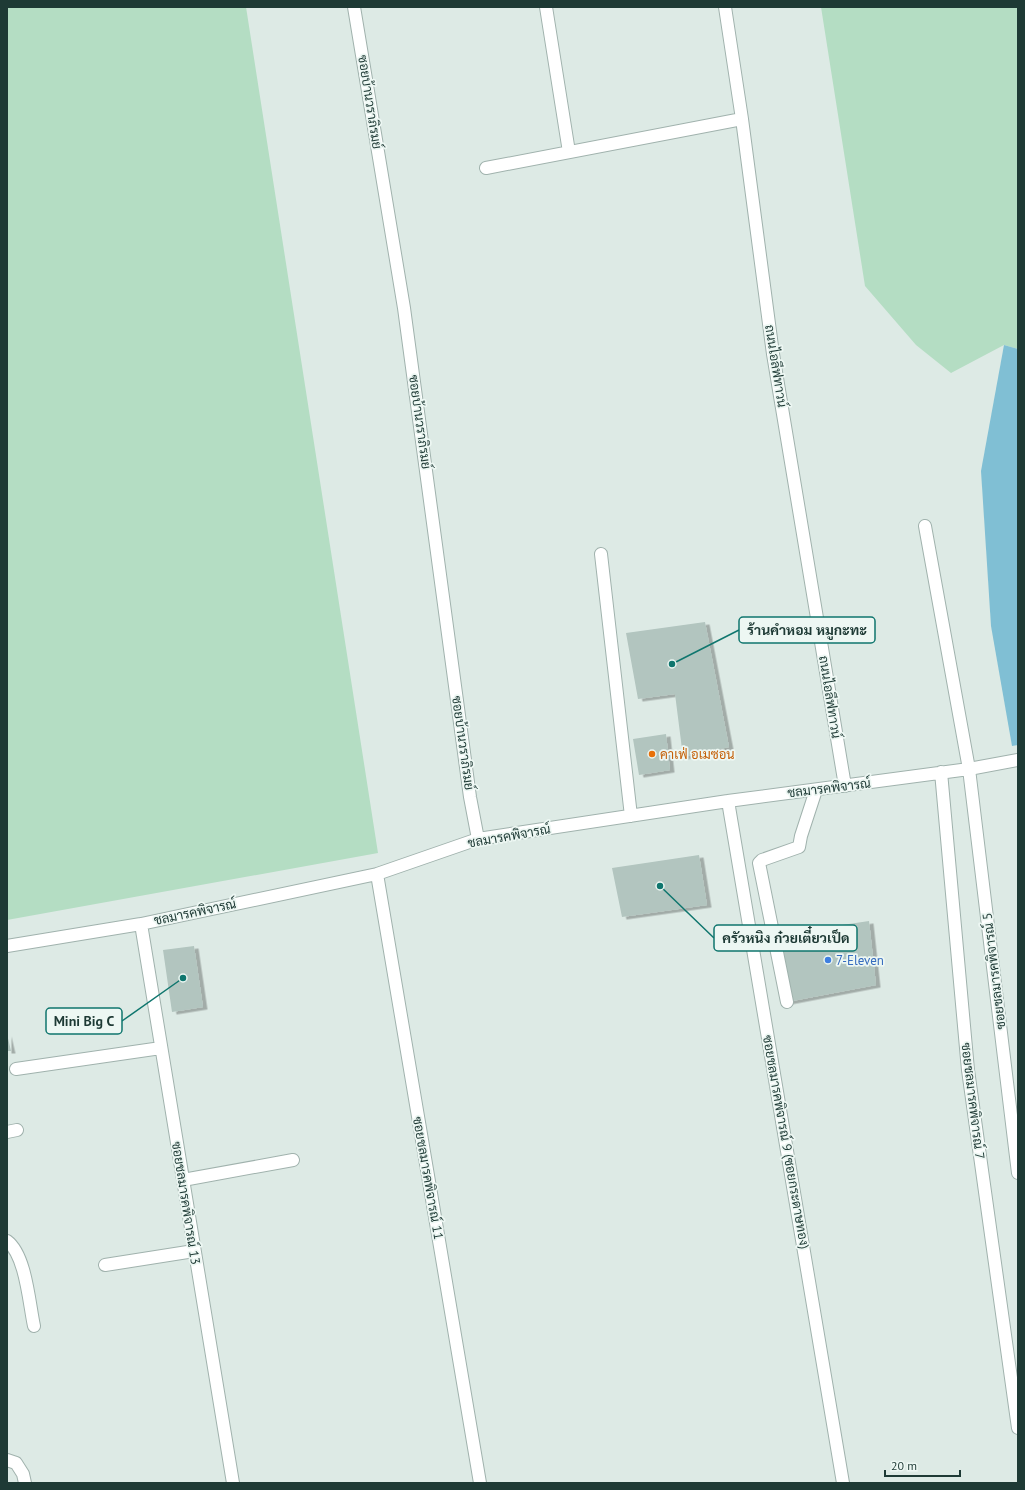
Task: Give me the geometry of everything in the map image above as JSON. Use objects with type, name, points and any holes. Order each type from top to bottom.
[{"type":"street","name":"ซอยบ้านวราภิรมย์","points":[[354,7],[404,308],[470,797],[478,839]]},
{"type":"street","points":[[546,7],[569,152]]},
{"type":"street","name":"ถนนไอลีฟทาวน์","points":[[725,7],[742,119],[773,354],[845,786]]},
{"type":"street","points":[[486,168],[742,119]]},
{"type":"street","name":"ซอยชลมารคพิจารณ์ 5","points":[[925,526],[969,769],[1018,1173]]},
{"type":"street","points":[[601,554],[632,816]]},
{"type":"street","name":"ชลมารคพิจารณ์","points":[[7,946],[141,924],[376,874],[478,839],[728,801],[969,769],[1018,760]]},
{"type":"street","name":"ซอยชลมารคพิจารณ์ 7","points":[[941,772],[968,1070],[1018,1428]]},
{"type":"street","points":[[787,1002],[759,863],[762,860],[799,847],[801,836],[816,790]]},
{"type":"street","name":"ซอยชลมารคพิจารณ์ 9 (ซอยกระดาษทอง)","points":[[728,801],[843,1483]]},
{"type":"street","name":"ซอยชลมารคพิจารณ์ 11","points":[[376,874],[480,1483]]},
{"type":"street","name":"ซอยชลมารคพิจารณ์ 13","points":[[141,924],[233,1483]]},
{"type":"street","points":[[16,1069],[161,1048]]},
{"type":"street","points":[[183,1180],[293,1160]]},
{"type":"street","points":[[7,1242],[14,1246],[21,1262],[34,1326]]},
{"type":"street","points":[[105,1265],[194,1251]]},
{"type":"street","points":[[7,1460],[16,1463],[23,1474],[25,1483]]},
{"type":"green space","points":[[7,7],[246,7],[378,853],[7,920]]},
{"type":"green space","points":[[821,7],[1018,7],[1018,349],[1004,345],[951,373],[916,345],[865,286]]},
{"type":"water","points":[[1004,345],[1018,349],[1018,745],[1012,746],[991,626],[981,471]]},
{"type":"building","points":[[705,622],[729,747],[683,757],[675,694],[638,699],[626,633]]},
{"type":"building","name":"คาเฟ่ อเมซอน","points":[[666,734],[670,770],[639,775],[633,739]]},
{"type":"building","points":[[699,855],[707,905],[622,917],[612,868]]},
{"type":"building","name":"7-Eleven","points":[[869,921],[876,985],[787,1002],[782,934]]},
{"type":"building","points":[[194,946],[203,1007],[172,1012],[163,950]]},
{"type":"building","points":[[7,1034],[11,1051],[7,1051]]},
{"type":"place","name":"ร้านคำหอม หมูกะทะ","points":[[672,664]]},
{"type":"place","name":"คาเฟ่ อเมซอน","points":[[652,754]]},
{"type":"place","name":"ครัวหนิง ก๋วยเตี๋ยวเป็ด","points":[[660,886]]},
{"type":"place","name":"7-Eleven","points":[[828,960]]},
{"type":"place","name":"Mini Big C","points":[[183,978]]}]
